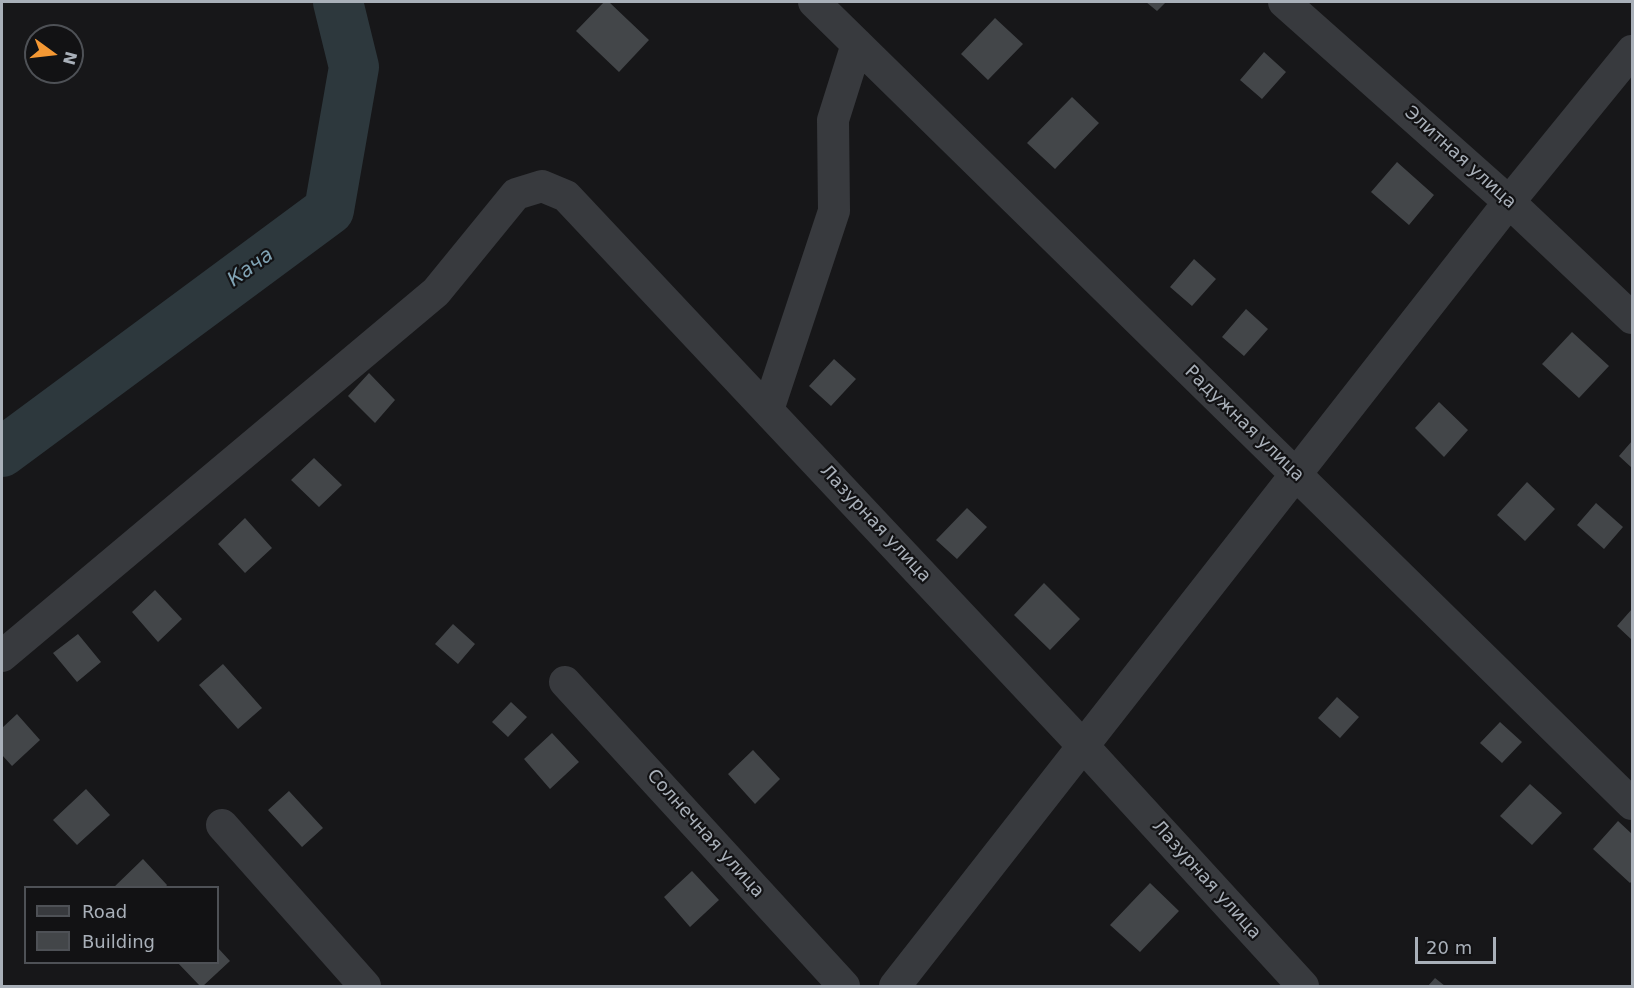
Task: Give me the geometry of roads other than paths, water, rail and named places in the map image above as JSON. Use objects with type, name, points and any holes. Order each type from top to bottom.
[{"type":"street","name":"Радужная улица","points":[[814,2],[1632,804]]},
{"type":"street","name":"Элитная улица","points":[[1284,2],[1509,202],[1632,318]]},
{"type":"street","points":[[768,410],[834,211],[833,120],[857,44]]},
{"type":"street","points":[[895,987],[1509,202],[1632,51]]},
{"type":"street","name":"Лазурная улица","points":[[2,656],[436,292],[516,194],[542,186],[566,195],[1084,747],[1303,987]]},
{"type":"street","name":"Солнечная улица","points":[[565,682],[844,987]]},
{"type":"street","points":[[222,825],[365,987]]},
{"type":"waterway","name":"Кача","points":[[2,452],[329,210],[354,67],[338,2]]}]
